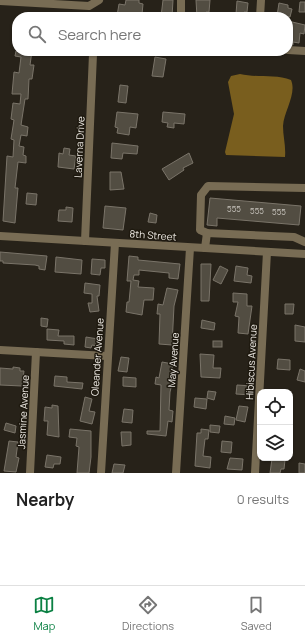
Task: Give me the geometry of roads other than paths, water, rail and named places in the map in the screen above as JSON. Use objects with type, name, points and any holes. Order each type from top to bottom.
[{"type":"street","points":[[181,12],[182,0]]},
{"type":"street","points":[[260,12],[261,0]]},
{"type":"street","points":[[0,1],[89,6],[97,2]]},
{"type":"street","points":[[293,50],[305,51]]},
{"type":"street","name":"Laverna Drive","points":[[85,241],[93,56]]},
{"type":"street","points":[[305,188],[208,186],[201,195],[200,230],[207,232],[294,236],[305,242]]},
{"type":"street","points":[[205,248],[207,232]]},
{"type":"street","name":"8th Street","points":[[0,236],[305,254]]},
{"type":"street","name":"Oleander Avenue","points":[[101,473],[115,243]]},
{"type":"street","name":"May Avenue","points":[[176,473],[190,248]]},
{"type":"street","name":"Hibiscus Avenue","points":[[256,473],[267,252]]},
{"type":"street","points":[[0,350],[107,356]]},
{"type":"street","name":"Jasmine Avenue","points":[[30,473],[36,352]]}]
